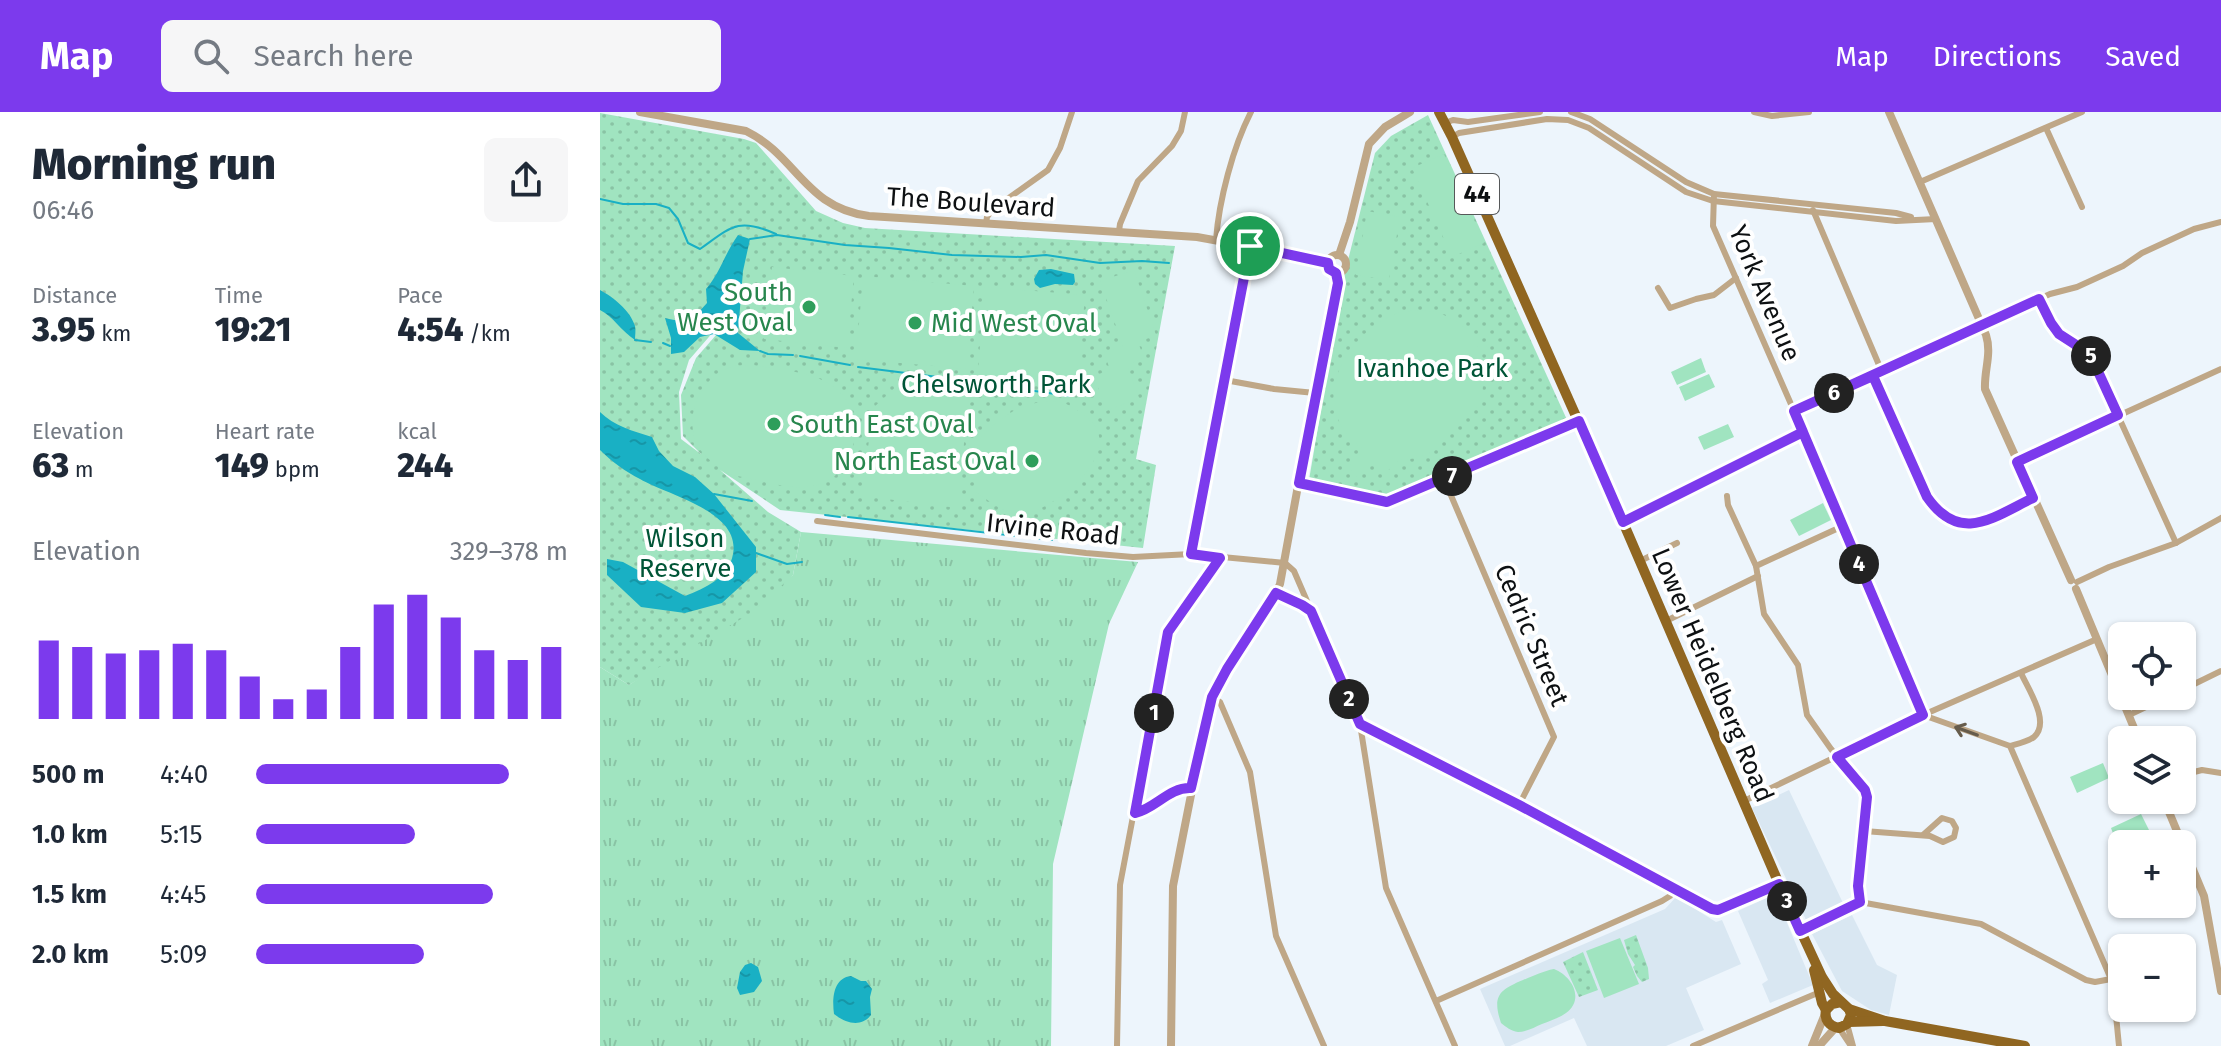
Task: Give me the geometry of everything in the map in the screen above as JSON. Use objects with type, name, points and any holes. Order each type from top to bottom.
[{"type":"main road","name":"Lower Heidelberg Road","points":[[1439,112],[1579,421],[1808,950],[1822,977],[1845,1006]]},
{"type":"main road","name":"Lower Heidelberg Road","points":[[1808,950],[1826,1012]]},
{"type":"main road","points":[[1826,1012],[1832,1004],[1845,1006],[1885,1021],[2025,1046]]},
{"type":"main road","points":[[1843,1025],[1851,1015],[1845,1006]]},
{"type":"main road","name":"44","points":[[1826,1012],[1830,1025],[1843,1025]]},
{"type":"main road","points":[[1843,1025],[1885,1021]]},
{"type":"street","name":"The Boulevard","points":[[640,112],[746,131],[761,138],[809,189],[848,212],[1216,240],[1328,263]]},
{"type":"street","points":[[986,223],[992,210],[1048,170],[1060,148],[1072,112]]},
{"type":"street","points":[[1119,231],[1138,181],[1172,146],[1181,131],[1185,112]]},
{"type":"street","points":[[1216,240],[1230,167],[1251,112]]},
{"type":"street","points":[[1339,255],[1369,144],[1385,127],[1410,112]]},
{"type":"street","points":[[1445,123],[1540,112]]},
{"type":"street","points":[[1571,112],[1590,119],[1713,197]]},
{"type":"street","points":[[1754,112],[1772,116],[1809,112]]},
{"type":"street","points":[[1889,112],[1989,343],[1985,389],[2074,584],[2133,726]]},
{"type":"street","points":[[1920,182],[2082,112]]},
{"type":"street","points":[[1452,137],[1459,133],[1547,119],[1568,120],[1589,128],[1686,192],[1936,219]]},
{"type":"street","points":[[2046,128],[2082,207]]},
{"type":"street","name":"York Avenue","points":[[1713,197],[1713,226],[1923,715]]},
{"type":"street","points":[[1812,208],[1882,372]]},
{"type":"street","points":[[1794,411],[2039,299],[2100,277],[2194,229],[2221,222]]},
{"type":"street","points":[[1191,554],[1250,246]]},
{"type":"street","points":[[1339,255],[1346,264],[1342,272],[1336,273],[1329,269],[1328,263],[1330,258],[1339,255]]},
{"type":"street","points":[[1171,1046],[1173,886],[1191,788],[1212,697],[1276,593],[1285,563],[1338,283],[1336,273]]},
{"type":"street","points":[[1658,288],[1670,308],[1714,295],[1736,278]]},
{"type":"street","points":[[2039,299],[2059,334],[2090,354],[2176,543]]},
{"type":"street","points":[[2017,462],[2221,369]]},
{"type":"street","points":[[1873,376],[1927,497],[1937,511],[1949,520],[1964,525],[1981,523],[2033,498]]},
{"type":"street","points":[[1225,380],[1315,393]]},
{"type":"street","points":[[1299,483],[1387,502],[1579,421]]},
{"type":"street","points":[[1623,522],[1803,432]]},
{"type":"street","name":"Cedric Street","points":[[1444,479],[1554,737],[1519,805]]},
{"type":"street","points":[[1727,496],[1728,505],[1756,566],[1764,614],[1798,665],[1807,715],[1865,790],[1867,797],[1858,886],[1860,902]]},
{"type":"street","points":[[2074,584],[2109,567],[2176,543],[2221,518]]},
{"type":"street","name":"Irvine Road","points":[[817,521],[1086,553],[1133,557],[1191,554],[1285,563]]},
{"type":"street","points":[[1756,566],[1843,526]]},
{"type":"street","points":[[1640,561],[1677,543]]},
{"type":"street","points":[[1117,1046],[1120,885],[1168,632],[1220,558]]},
{"type":"street","points":[[1285,563],[1294,571],[1360,724],[1386,888],[1455,1046]]},
{"type":"street","points":[[1666,621],[1758,576]]},
{"type":"street","points":[[1276,593],[1311,611]]},
{"type":"street","points":[[1744,801],[1923,715],[2097,639]]},
{"type":"street","points":[[2196,683],[2221,671]]},
{"type":"street","points":[[1923,715],[2010,746],[2035,736],[2041,726],[2039,715],[2021,673]]},
{"type":"street","points":[[1212,697],[1220,702],[1250,772],[1276,936],[1324,1046]]},
{"type":"street","points":[[2129,715],[2140,710]]},
{"type":"street","points":[[1360,724],[1712,909],[1718,910],[1779,884]]},
{"type":"street","points":[[2010,746],[2108,972]]},
{"type":"street","points":[[2196,772],[2221,773]]},
{"type":"street","points":[[1135,813],[1144,811],[1182,788],[1191,788]]},
{"type":"street","points":[[2170,814],[2204,896],[2221,991]]},
{"type":"street","points":[[1864,831],[1923,835],[1946,842],[1954,837],[1956,828],[1952,821],[1942,818],[1923,835]]},
{"type":"street","points":[[1436,1001],[1662,901],[1674,890]]},
{"type":"street","points":[[1800,931],[1860,902],[1981,924],[2086,980],[2108,980]]},
{"type":"street","points":[[1693,1046],[1820,992]]},
{"type":"street","points":[[1812,1046],[1826,1012]]},
{"type":"street","points":[[2117,1022],[2119,1046]]},
{"type":"street","points":[[1819,1046],[1843,1025],[1852,1046]]},
{"type":"shaded area","points":[[1789,790],[1843,903],[1806,920],[1752,808]]},
{"type":"shaded area","points":[[1775,894],[1813,985],[1770,1003],[1762,984],[1768,980],[1738,911]]},
{"type":"shaded area","points":[[1676,897],[1716,922],[1722,920],[1741,964],[1686,988],[1704,1030],[1666,1046],[1587,1046],[1574,1018],[1505,1046],[1480,989],[1665,909]]},
{"type":"shaded area","points":[[1852,915],[1877,965],[1897,975],[1889,1015],[1871,1010],[1842,991],[1812,934]]},
{"type":"green space","name":"Chelsworth Park","points":[[600,113],[756,143],[816,211],[843,223],[865,228],[1175,246],[1136,459],[1156,465],[1143,548],[780,510],[720,470],[768,512],[801,532],[793,575],[753,612],[629,685],[600,667]],"holes":[[[727,316],[730,319],[696,358],[681,395],[683,436],[701,454],[681,439],[679,392],[689,360]]]},
{"type":"green space","name":"Ivanhoe Park","points":[[1428,115],[1568,422],[1388,497],[1309,480],[1343,280],[1375,153],[1391,136]]},
{"type":"green space","points":[[1444,154],[1484,243],[1452,257],[1412,168]]},
{"type":"green space","points":[[1367,211],[1400,217],[1389,280],[1356,275]]},
{"type":"green space","name":"South West Oval","points":[[772,267],[854,276],[847,348],[764,339]]},
{"type":"green space","points":[[1134,270],[1156,335],[1138,342],[1144,358],[1127,365],[1139,398],[1106,411],[1094,376],[1110,370],[1104,352],[1123,346],[1100,281]]},
{"type":"green space","name":"Mid West Oval","points":[[863,276],[974,286],[967,369],[856,359]]},
{"type":"green space","points":[[984,287],[1085,295],[1078,383],[978,375]]},
{"type":"green space","points":[[1420,310],[1437,312],[1455,320],[1469,332],[1479,348],[1484,378],[1477,407],[1434,451],[1418,458],[1400,460],[1384,474],[1374,463],[1357,477],[1351,470],[1346,473],[1343,471],[1366,451],[1348,435],[1337,417],[1334,398],[1336,379],[1344,361],[1371,328],[1390,316]]},
{"type":"green space","points":[[1701,358],[1706,372],[1677,385],[1671,372]]},
{"type":"green space","name":"South East Oval","points":[[753,365],[815,377],[831,385],[847,400],[854,415],[854,442],[847,462],[824,483],[804,487],[783,486],[733,475],[702,452],[693,431],[699,396],[713,377],[723,370]]},
{"type":"green space","points":[[1709,374],[1715,387],[1685,401],[1679,387]]},
{"type":"green space","points":[[899,384],[969,390],[958,508],[862,496],[873,408]]},
{"type":"green space","name":"North East Oval","points":[[1046,401],[1064,403],[1086,416],[1098,432],[1098,449],[1084,475],[1060,497],[1033,511],[1021,514],[1009,512],[977,493],[971,467],[975,443],[998,421],[1021,406]]},
{"type":"green space","points":[[1728,424],[1734,437],[1704,450],[1698,437]]},
{"type":"green space","points":[[1823,503],[1831,520],[1799,536],[1790,520]]},
{"type":"green space","points":[[801,532],[1138,562],[1109,624],[1053,864],[1051,1046],[600,1046],[600,667],[629,685],[793,575]]},
{"type":"green space","points":[[2103,763],[2108,776],[2108,778],[2077,793],[2070,777]]},
{"type":"green space","points":[[2141,814],[2149,830],[2112,830]]},
{"type":"green space","points":[[1636,935],[1648,968],[1649,979],[1642,982],[1624,940]]},
{"type":"green space","points":[[1620,938],[1639,984],[1604,998],[1586,951]]},
{"type":"green space","points":[[1583,952],[1598,990],[1579,997],[1563,962]]},
{"type":"green space","points":[[1554,969],[1566,977],[1574,988],[1572,1007],[1560,1016],[1524,1031],[1513,1031],[1501,1023],[1497,1006],[1503,991]]},
{"type":"water","points":[[738,235],[750,239],[743,271],[738,333],[760,351],[740,350],[714,334],[700,337],[684,352],[671,354],[671,338],[665,318],[689,319],[707,303],[706,289]]},
{"type":"water","points":[[1039,270],[1074,274],[1075,282],[1073,285],[1055,284],[1040,288],[1034,279]]},
{"type":"water","points":[[600,290],[625,309],[635,326],[635,340],[600,310]]},
{"type":"water","points":[[600,412],[618,424],[652,437],[659,451],[673,466],[695,477],[714,494],[756,547],[756,572],[722,603],[685,613],[641,607],[607,575],[607,559],[623,562],[685,596],[708,586],[721,576],[733,554],[732,539],[726,526],[714,516],[700,506],[635,476],[600,450]]},
{"type":"water","points":[[751,963],[758,967],[762,981],[754,992],[740,995],[737,988],[740,972]]},
{"type":"water","points":[[851,976],[866,981],[872,989],[871,1015],[863,1022],[848,1022],[834,1014],[837,985]]},
{"type":"waterway","points":[[600,199],[669,208],[678,219],[688,243],[700,249],[728,230],[743,225],[776,234]]},
{"type":"waterway","points":[[750,239],[777,235],[952,255],[1046,255],[1100,263],[1169,263]]},
{"type":"waterway","points":[[635,340],[651,342]]},
{"type":"waterway","points":[[663,343],[670,346]]},
{"type":"waterway","points":[[760,351],[793,355]]},
{"type":"waterway","points":[[800,356],[850,365]]},
{"type":"waterway","points":[[858,367],[994,384]]},
{"type":"waterway","points":[[1001,386],[1069,396]]},
{"type":"waterway","points":[[714,494],[752,501]]},
{"type":"waterway","points":[[825,515],[840,517]]},
{"type":"waterway","points":[[848,517],[1052,540]]},
{"type":"waterway","points":[[756,553],[787,564],[802,562]]},
{"type":"place","name":"South West Oval","points":[[809,307]]},
{"type":"place","name":"Mid West Oval","points":[[915,323]]},
{"type":"place","name":"South East Oval","points":[[774,424]]},
{"type":"place","name":"North East Oval","points":[[1032,461]]},
{"type":"route","points":[[1250,246],[1191,554],[1220,558],[1168,632],[1135,813],[1144,811],[1172,792],[1191,788],[1212,697],[1276,593],[1311,611],[1360,724],[1712,909],[1718,910],[1779,884],[1800,931],[1860,902],[1858,886],[1867,797],[1865,790],[1837,757],[1923,715],[1794,411],[1873,376],[2039,299],[2059,334],[2090,354],[2118,415],[2017,462],[2033,498],[1981,523],[1964,525],[1949,520],[1937,511],[1927,497],[1873,376],[1797,409],[1794,411],[1803,432],[1623,522],[1579,421],[1387,502],[1299,483],[1338,283],[1336,273],[1329,269],[1328,263],[1250,246]]},
{"type":"park label","name":"Wilson Reserve","points":[[685,553]]}]
